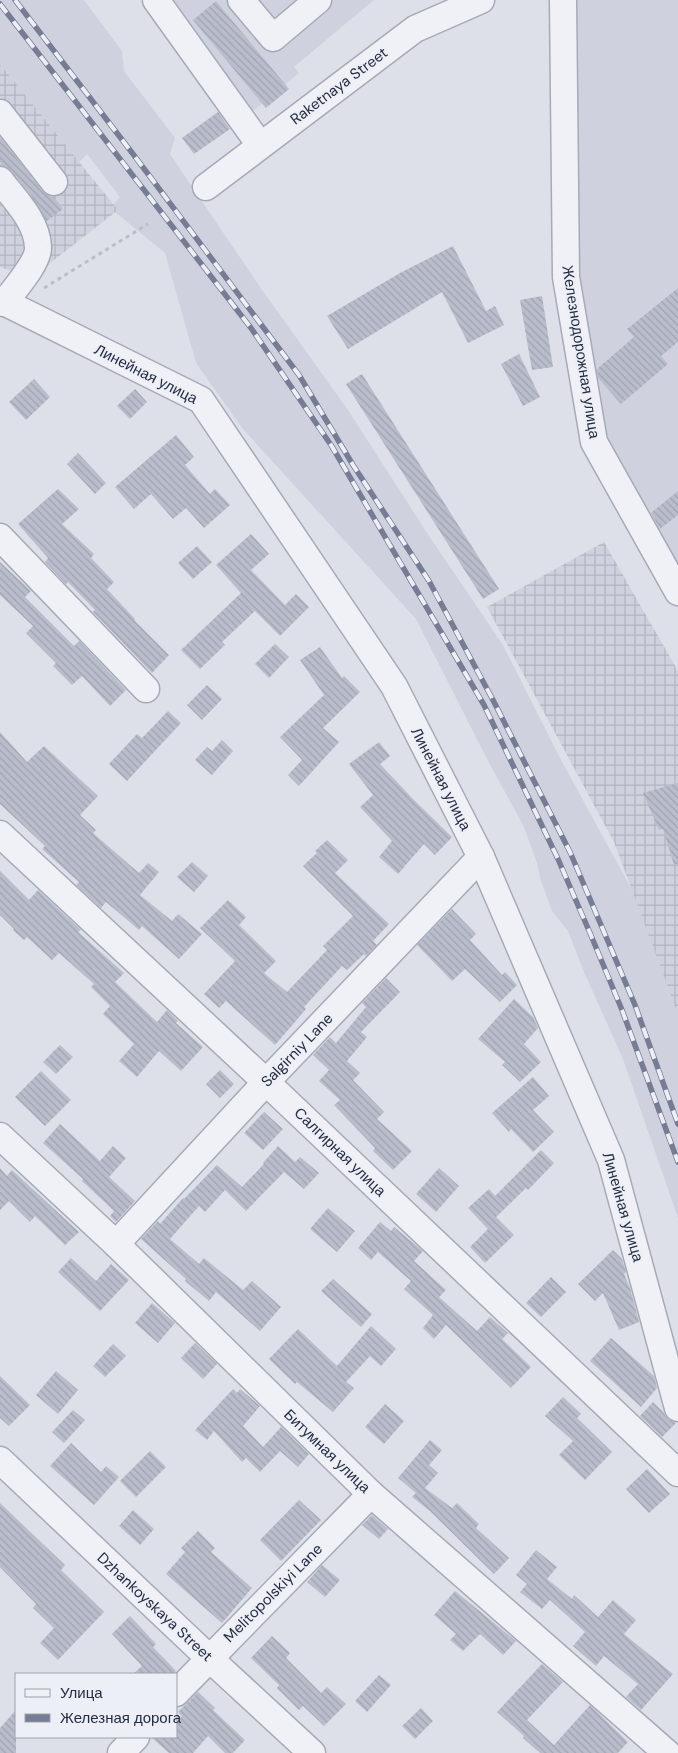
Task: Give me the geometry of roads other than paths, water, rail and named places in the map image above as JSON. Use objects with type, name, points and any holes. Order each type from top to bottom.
[{"type":"street","points":[[156,0],[260,145]]},
{"type":"street","points":[[241,0],[274,38],[318,0]]},
{"type":"street","name":"Raketnaya Street","points":[[206,187],[415,29],[481,0]]},
{"type":"street","name":"Железнодорожная улица","points":[[563,0],[566,277],[594,442],[678,592]]},
{"type":"street","points":[[0,114],[54,182]]},
{"type":"street","points":[[0,180],[32,221],[38,248],[28,272],[2,301]]},
{"type":"street","name":"Линейная улица","points":[[2,301],[201,400],[394,686],[481,857],[611,1160],[678,1408]]},
{"type":"street","points":[[0,537],[146,689]]},
{"type":"street","name":"Салгирная улица","points":[[0,834],[266,1082],[678,1473]]},
{"type":"street","name":"Salgirniy Lane","points":[[116,1244],[266,1082],[481,857]]},
{"type":"street","name":"Битумная улица","points":[[0,1136],[116,1244],[371,1494],[667,1753]]},
{"type":"street","name":"Dzhankoyskaya Street","points":[[0,1460],[312,1753]]},
{"type":"street","name":"Melitopolskiyi Lane","points":[[178,1691],[371,1494]]},
{"type":"street","points":[[121,1753],[135,1738]]},
{"type":"railway","points":[[15,0],[299,375],[353,465],[429,581],[493,700],[570,852],[635,1005],[678,1124]]},
{"type":"railway","points":[[0,4],[251,328],[331,445],[484,705],[558,859],[590,933],[622,1010],[678,1162]]}]
